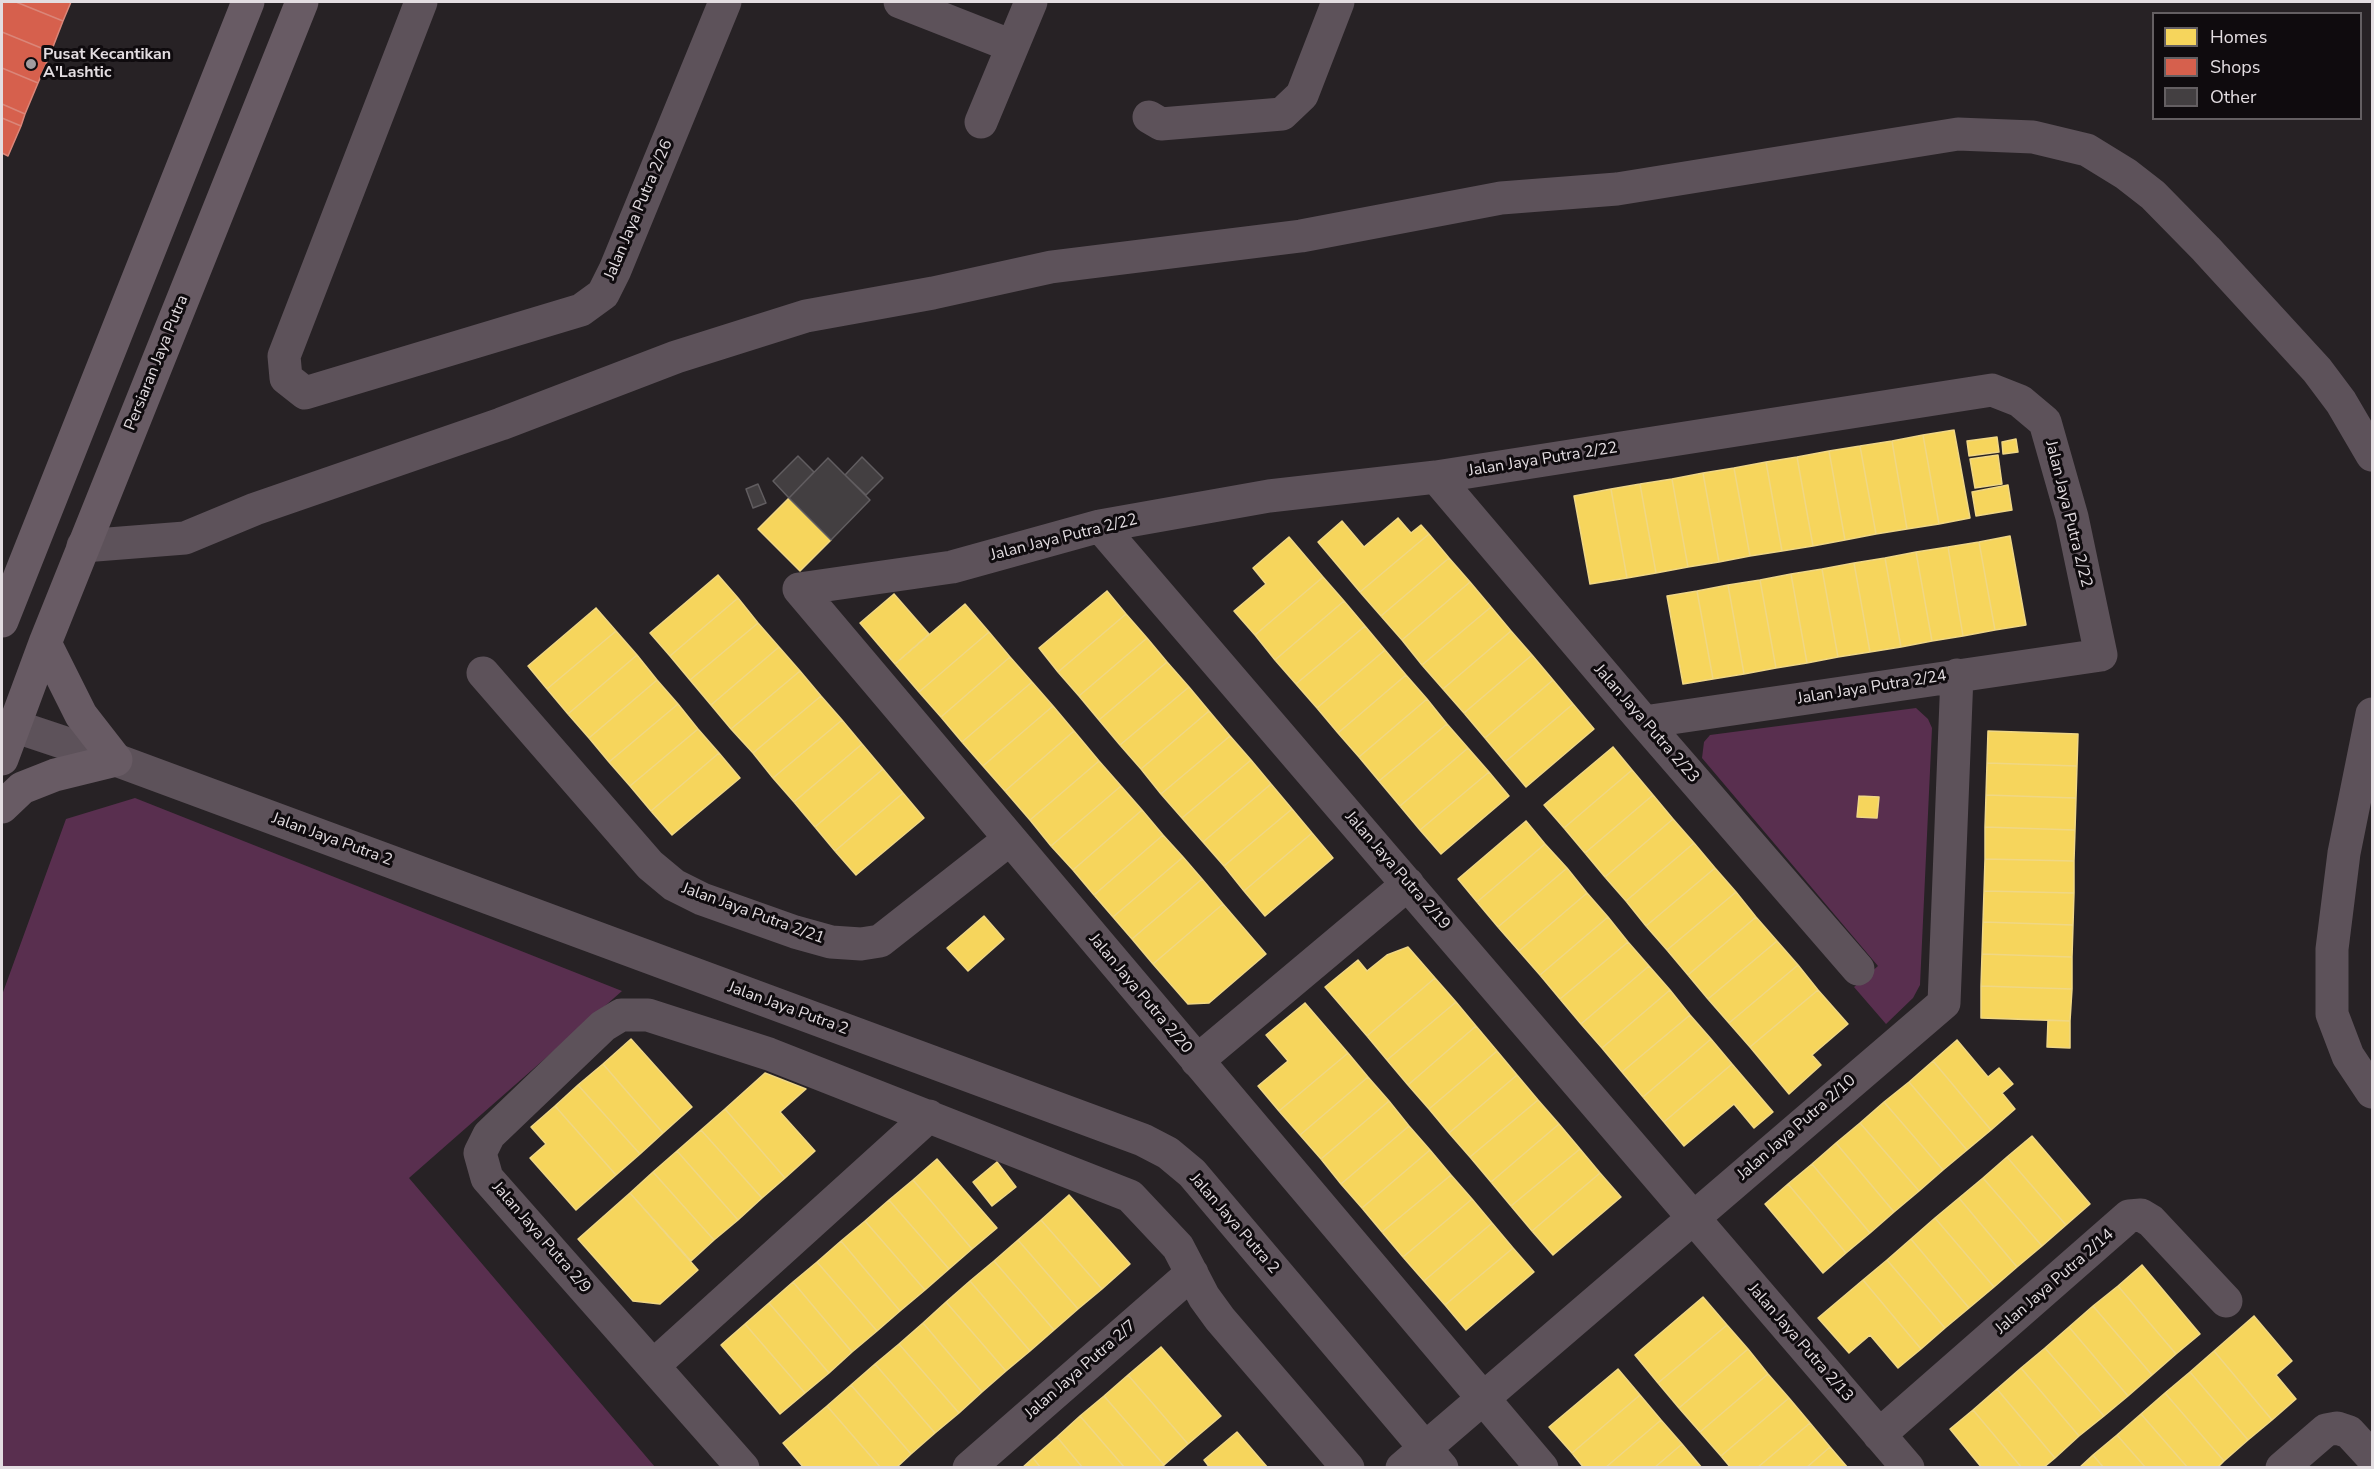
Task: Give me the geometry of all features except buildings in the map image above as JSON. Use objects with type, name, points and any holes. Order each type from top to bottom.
[{"type":"main road","points":[[2,621],[248,2]]},
{"type":"main road","name":"Persiaran Jaya Putra","points":[[2,759],[6,722],[45,642],[302,2]]},
{"type":"main road","points":[[2,807],[22,788],[55,775],[116,760],[81,715],[45,642]]},
{"type":"street","name":"Jalan Jaya Putra 2/26","points":[[421,2],[284,356],[286,378],[305,393],[581,310],[603,294],[615,270],[725,2]]},
{"type":"street","points":[[900,2],[1012,46]]},
{"type":"street","points":[[981,122],[1031,2]]},
{"type":"street","points":[[1149,117],[1161,124],[1282,114],[1302,96],[1338,2]]},
{"type":"street","points":[[83,546],[186,538],[255,509],[501,424],[676,357],[806,316],[933,293],[1051,267],[1301,236],[1501,198],[1617,189],[1958,134],[2033,137],[2087,150],[2127,174],[2153,195],[2206,249],[2317,370],[2341,402],[2373,455]]},
{"type":"street","name":"Jalan Jaya Putra 2/22","points":[[799,589],[952,567],[1100,526],[1269,496],[1436,477],[1992,390],[2020,401],[2045,422],[2072,517],[2101,655]]},
{"type":"street","name":"Jalan Jaya Putra 2/23","points":[[1436,477],[1858,969]]},
{"type":"street","name":"Jalan Jaya Putra 2/19","points":[[1100,526],[1694,1218]]},
{"type":"street","name":"Jalan Jaya Putra 2/20","points":[[799,589],[1542,1467]]},
{"type":"street","name":"Jalan Jaya Putra 2/24","points":[[1644,722],[2101,655]]},
{"type":"street","name":"Jalan Jaya Putra 2/21","points":[[483,673],[650,865],[674,885],[702,898],[795,932],[831,942],[861,944],[880,941],[1010,839]]},
{"type":"street","name":"Jalan Jaya Putra 2/10","points":[[1423,1461],[1483,1398],[1944,1003],[1957,675]]},
{"type":"street","points":[[2373,714],[2344,854],[2332,949],[2332,1014],[2348,1056],[2373,1092]]},
{"type":"street","name":"Jalan Jaya Putra 2","points":[[6,722],[116,760],[1143,1140],[1168,1153],[1192,1173],[1423,1461]]},
{"type":"street","points":[[1197,1061],[1408,884]]},
{"type":"street","name":"Jalan Jaya Putra 2/9","points":[[743,1467],[487,1178],[480,1154],[489,1135],[603,1026],[621,1015],[648,1015],[758,1050],[929,1116]]},
{"type":"street","points":[[653,1366],[929,1116],[1130,1196],[1178,1247],[1204,1297],[1220,1319],[1348,1467]]},
{"type":"street","name":"Jalan Jaya Putra 2/14","points":[[1880,1435],[2129,1216],[2140,1215],[2151,1221],[2226,1301]]},
{"type":"street","name":"Jalan Jaya Putra 2/13","points":[[1694,1218],[1785,1327],[1908,1467]]},
{"type":"street","name":"Jalan Jaya Putra 2/7","points":[[969,1467],[1192,1273]]},
{"type":"street","points":[[2282,1467],[2326,1430],[2337,1428],[2349,1432],[2373,1457]]},
{"type":"shaded area","points":[[1916,708],[1928,719],[1932,728],[1920,985],[1913,998],[1886,1024],[1854,987],[1878,966],[1702,758],[1704,742],[1710,735]]},
{"type":"shaded area","points":[[135,798],[622,991],[409,1178],[655,1467],[2,1467],[2,995],[66,819]]},
{"type":"place","name":"Pusat Kecantikan A'Lashtic","points":[[31,64]]}]
